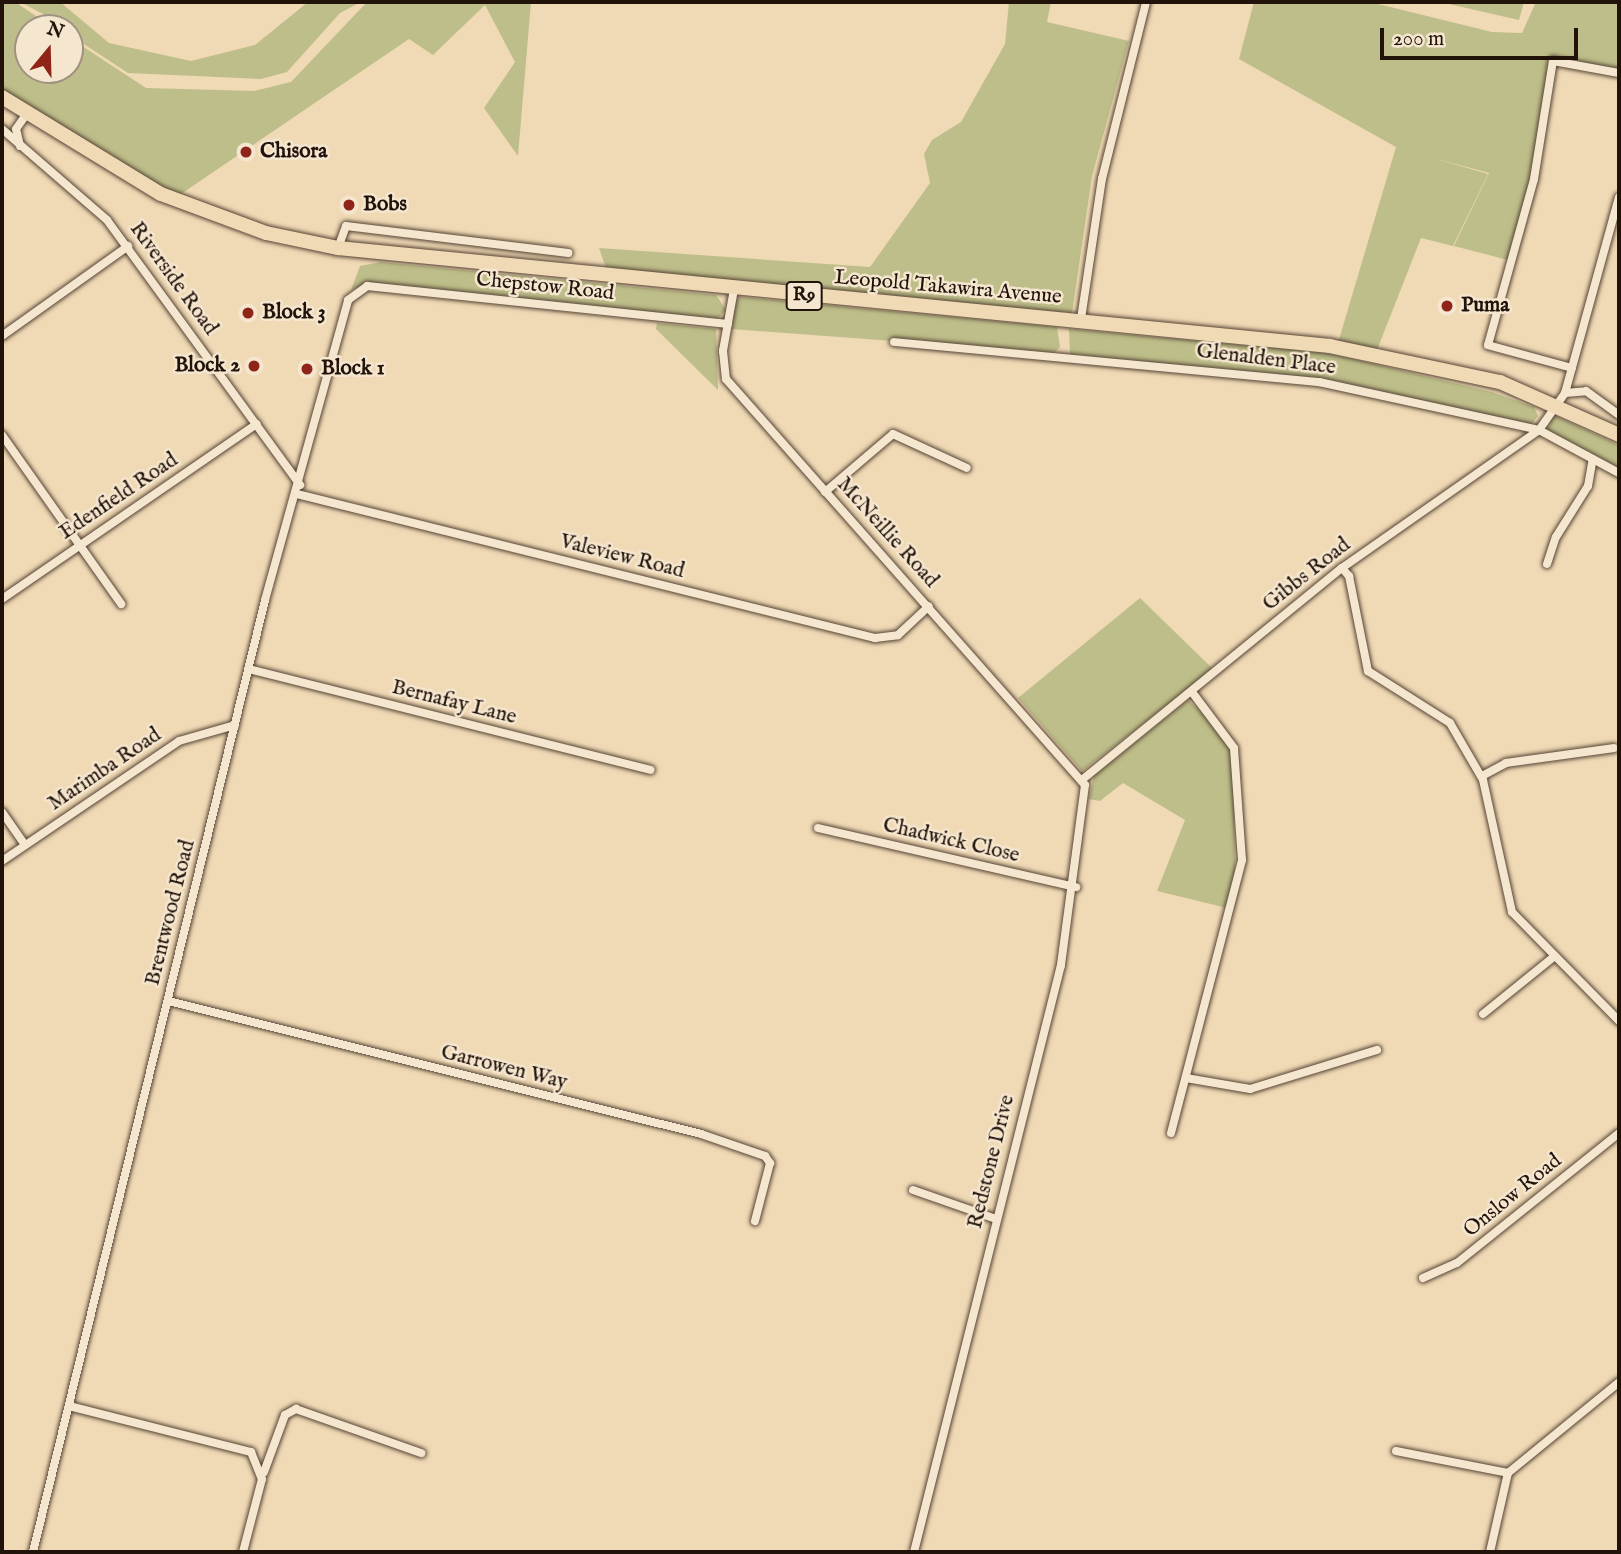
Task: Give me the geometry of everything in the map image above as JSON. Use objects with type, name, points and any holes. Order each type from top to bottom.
[{"type":"highway","name":"Leopold Takawira Avenue","points":[[4,103],[27,113],[127,177],[199,211],[338,248],[734,289],[1081,319],[1392,356],[1500,383],[1552,403],[1619,435]]},
{"type":"street","points":[[1081,319],[1102,179],[1146,2]]},
{"type":"street","points":[[1572,368],[1488,345],[1534,179],[1553,61],[1619,73]]},
{"type":"street","points":[[21,149],[16,129],[27,113]]},
{"type":"street","name":"Riverside Road","points":[[2,129],[21,149],[72,183],[128,246],[300,485]]},
{"type":"street","points":[[1552,403],[1564,393],[1619,197]]},
{"type":"street","points":[[338,248],[346,226],[568,253]]},
{"type":"street","points":[[2,336],[128,246]]},
{"type":"street","name":"Chepstow Road","points":[[358,289],[728,324]]},
{"type":"street","name":"Brentwood Road","points":[[33,1552],[249,669],[348,300],[358,289]]},
{"type":"street","name":"McNeillie Road","points":[[734,289],[728,324],[726,379],[1083,779]]},
{"type":"street","name":"Glenalden Place","points":[[894,341],[1319,382],[1539,430],[1619,473]]},
{"type":"street","points":[[1564,393],[1586,391],[1619,415]]},
{"type":"street","name":"Gibbs Road","points":[[1083,779],[1342,568],[1539,430],[1552,403]]},
{"type":"street","name":"Edenfield Road","points":[[2,599],[257,424]]},
{"type":"street","points":[[825,492],[893,434],[967,468]]},
{"type":"street","points":[[2,435],[121,604]]},
{"type":"street","points":[[1547,564],[1556,537],[1588,486],[1593,459]]},
{"type":"street","name":"Valeview Road","points":[[297,494],[876,638],[898,635],[929,606]]},
{"type":"street","points":[[1342,568],[1349,576],[1368,671],[1450,723],[1482,776],[1506,900],[1555,956],[1619,1021]]},
{"type":"street","name":"Bernafay Lane","points":[[249,669],[650,770]]},
{"type":"street","points":[[1171,1133],[1242,860],[1234,748],[1192,692]]},
{"type":"street","name":"Marimba Road","points":[[2,861],[179,741],[236,726]]},
{"type":"street","points":[[1482,776],[1506,763],[1614,748]]},
{"type":"street","name":"Redstone Drive","points":[[914,1552],[1076,887],[1083,779]]},
{"type":"street","points":[[2,812],[25,845]]},
{"type":"street","name":"Chadwick Close","points":[[818,828],[1076,887]]},
{"type":"street","points":[[1483,1014],[1555,956]]},
{"type":"street","name":"Garrowen Way","points":[[168,1001],[701,1134],[765,1156],[770,1163],[755,1221]]},
{"type":"street","points":[[1186,1078],[1250,1089],[1377,1050]]},
{"type":"street","name":"Onslow Road","points":[[1423,1278],[1457,1263],[1619,1133]]},
{"type":"street","points":[[913,1190],[996,1219]]},
{"type":"street","points":[[1490,1552],[1508,1473],[1619,1382]]},
{"type":"street","points":[[69,1406],[245,1449],[261,1465],[262,1479]]},
{"type":"street","points":[[243,1552],[262,1479],[285,1415],[296,1409],[421,1454]]},
{"type":"street","points":[[1396,1451],[1508,1473]]},
{"type":"green space","points":[[15,2],[33,14],[14,14],[14,84],[84,84],[84,47],[146,88],[254,91],[291,82],[367,2],[531,2],[518,156],[484,108],[515,62],[485,5],[433,55],[409,39],[178,196],[2,90],[2,3]]},
{"type":"green space","points":[[20,2],[60,2],[74,14],[43,14]]},
{"type":"green space","points":[[308,2],[361,2],[340,13],[287,72],[261,79],[128,73],[84,44],[84,22],[109,43],[191,61],[255,45]]},
{"type":"green space","points":[[1009,2],[1051,2],[1047,22],[1129,41],[1092,176],[1072,313],[607,271],[599,248],[870,267],[930,183],[924,154],[932,140],[961,122],[1005,44]]},
{"type":"green space","points":[[1254,2],[1370,2],[1492,32],[1522,33],[1536,2],[1619,2],[1619,70],[1551,59],[1531,179],[1508,260],[1454,246],[1489,173],[1433,158],[1488,174],[1453,246],[1421,238],[1377,350],[1338,343],[1396,147],[1239,59]]},
{"type":"green space","points":[[1440,2],[1524,2],[1519,20]]},
{"type":"green space","points":[[381,262],[716,295],[726,310],[715,321],[366,284],[351,290],[360,266]]},
{"type":"green space","points":[[741,297],[1057,327],[1060,347],[1054,353],[731,329],[734,302]]},
{"type":"green space","points":[[657,323],[716,329],[718,390],[656,329]]},
{"type":"green space","points":[[1069,329],[1327,353],[1492,392],[1534,407],[1538,416],[1530,426],[1320,380],[1070,354]]},
{"type":"green space","points":[[1553,415],[1619,445],[1619,470],[1547,431]]},
{"type":"green space","points":[[1140,598],[1213,669],[1082,771],[1018,698]]},
{"type":"green space","points":[[1188,700],[1219,729],[1233,757],[1235,871],[1227,908],[1157,891],[1185,820],[1123,783],[1100,801],[1089,799],[1094,776]]},
{"type":"place","name":"Chisora","points":[[246,152]]},
{"type":"place","name":"Bobs","points":[[349,205]]},
{"type":"place","name":"Puma","points":[[1447,306]]},
{"type":"place","name":"Block 3","points":[[248,313]]},
{"type":"place","name":"Block 2","points":[[254,366]]},
{"type":"place","name":"Block 1","points":[[307,369]]}]
